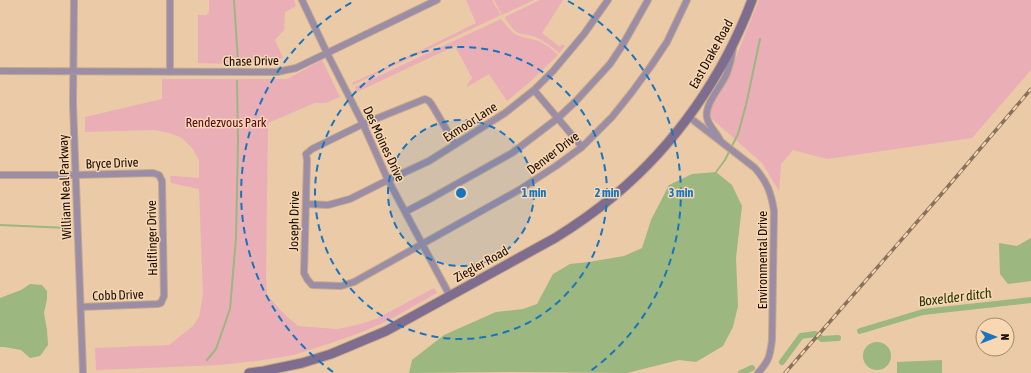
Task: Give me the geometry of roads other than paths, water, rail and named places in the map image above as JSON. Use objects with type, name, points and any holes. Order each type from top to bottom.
[{"type":"main road","name":"East Drake Road","points":[[689,117],[727,57],[752,0]]},
{"type":"main road","name":"Ziegler Road","points":[[249,373],[302,363],[331,354],[386,331],[555,238],[608,201],[639,173],[666,145],[689,117]]},
{"type":"street","name":"William Neal Parkway","points":[[74,0],[73,72],[83,373]]},
{"type":"street","points":[[170,0],[170,72]]},
{"type":"street","name":"Des Moines Drive","points":[[302,0],[363,124],[388,180],[450,296]]},
{"type":"street","name":"Chase Drive","points":[[0,72],[273,73],[296,68],[437,0]]},
{"type":"street","name":"Exmoor Lane","points":[[306,204],[328,205],[350,199],[429,161],[505,113],[534,90],[553,71],[579,40],[608,0]]},
{"type":"street","points":[[405,212],[512,153],[558,118],[610,64],[648,0]]},
{"type":"street","name":"Denver Drive","points":[[312,285],[341,286],[354,282],[536,180],[582,147],[612,116],[648,70],[667,42],[687,0]]},
{"type":"street","name":"Environmental Drive","points":[[721,141],[707,118],[707,112],[711,100],[727,75],[735,40]]},
{"type":"street","points":[[534,90],[582,147]]},
{"type":"street","points":[[363,124],[425,99],[432,105],[455,144]]},
{"type":"street","name":"Environmental Drive","points":[[689,117],[755,168],[762,176],[772,198],[774,211],[772,340],[771,351],[766,364],[758,373]]},
{"type":"street","name":"Joseph Drive","points":[[312,285],[304,273],[306,154],[312,149],[363,124]]},
{"type":"street","name":"Bryce Drive","points":[[0,175],[76,176],[153,173]]},
{"type":"street","name":"Halflinger Drive","points":[[153,173],[159,175],[162,181],[164,296],[161,303],[157,304]]},
{"type":"street","name":"Cobb Drive","points":[[81,307],[157,304]]},
{"type":"waterway","points":[[234,0],[238,62]]},
{"type":"waterway","points":[[716,172],[725,160],[738,134],[746,105],[760,39]]},
{"type":"waterway","points":[[207,360],[216,349],[230,309],[236,238],[238,142],[237,81]]},
{"type":"waterway","points":[[0,225],[68,228]]},
{"type":"waterway","name":"Boxelder ditch","points":[[860,331],[923,312],[1031,300]]},
{"type":"waterway","name":"Boxelder ditch","points":[[782,362],[801,336],[815,334],[822,339],[838,338]]},
{"type":"waterway","name":"Boxelder ditch","points":[[741,373],[752,368]]},
{"type":"railway","points":[[785,373],[1031,89]]},
{"type":"park label","name":"Rendezvous Park","points":[[226,122]]}]
